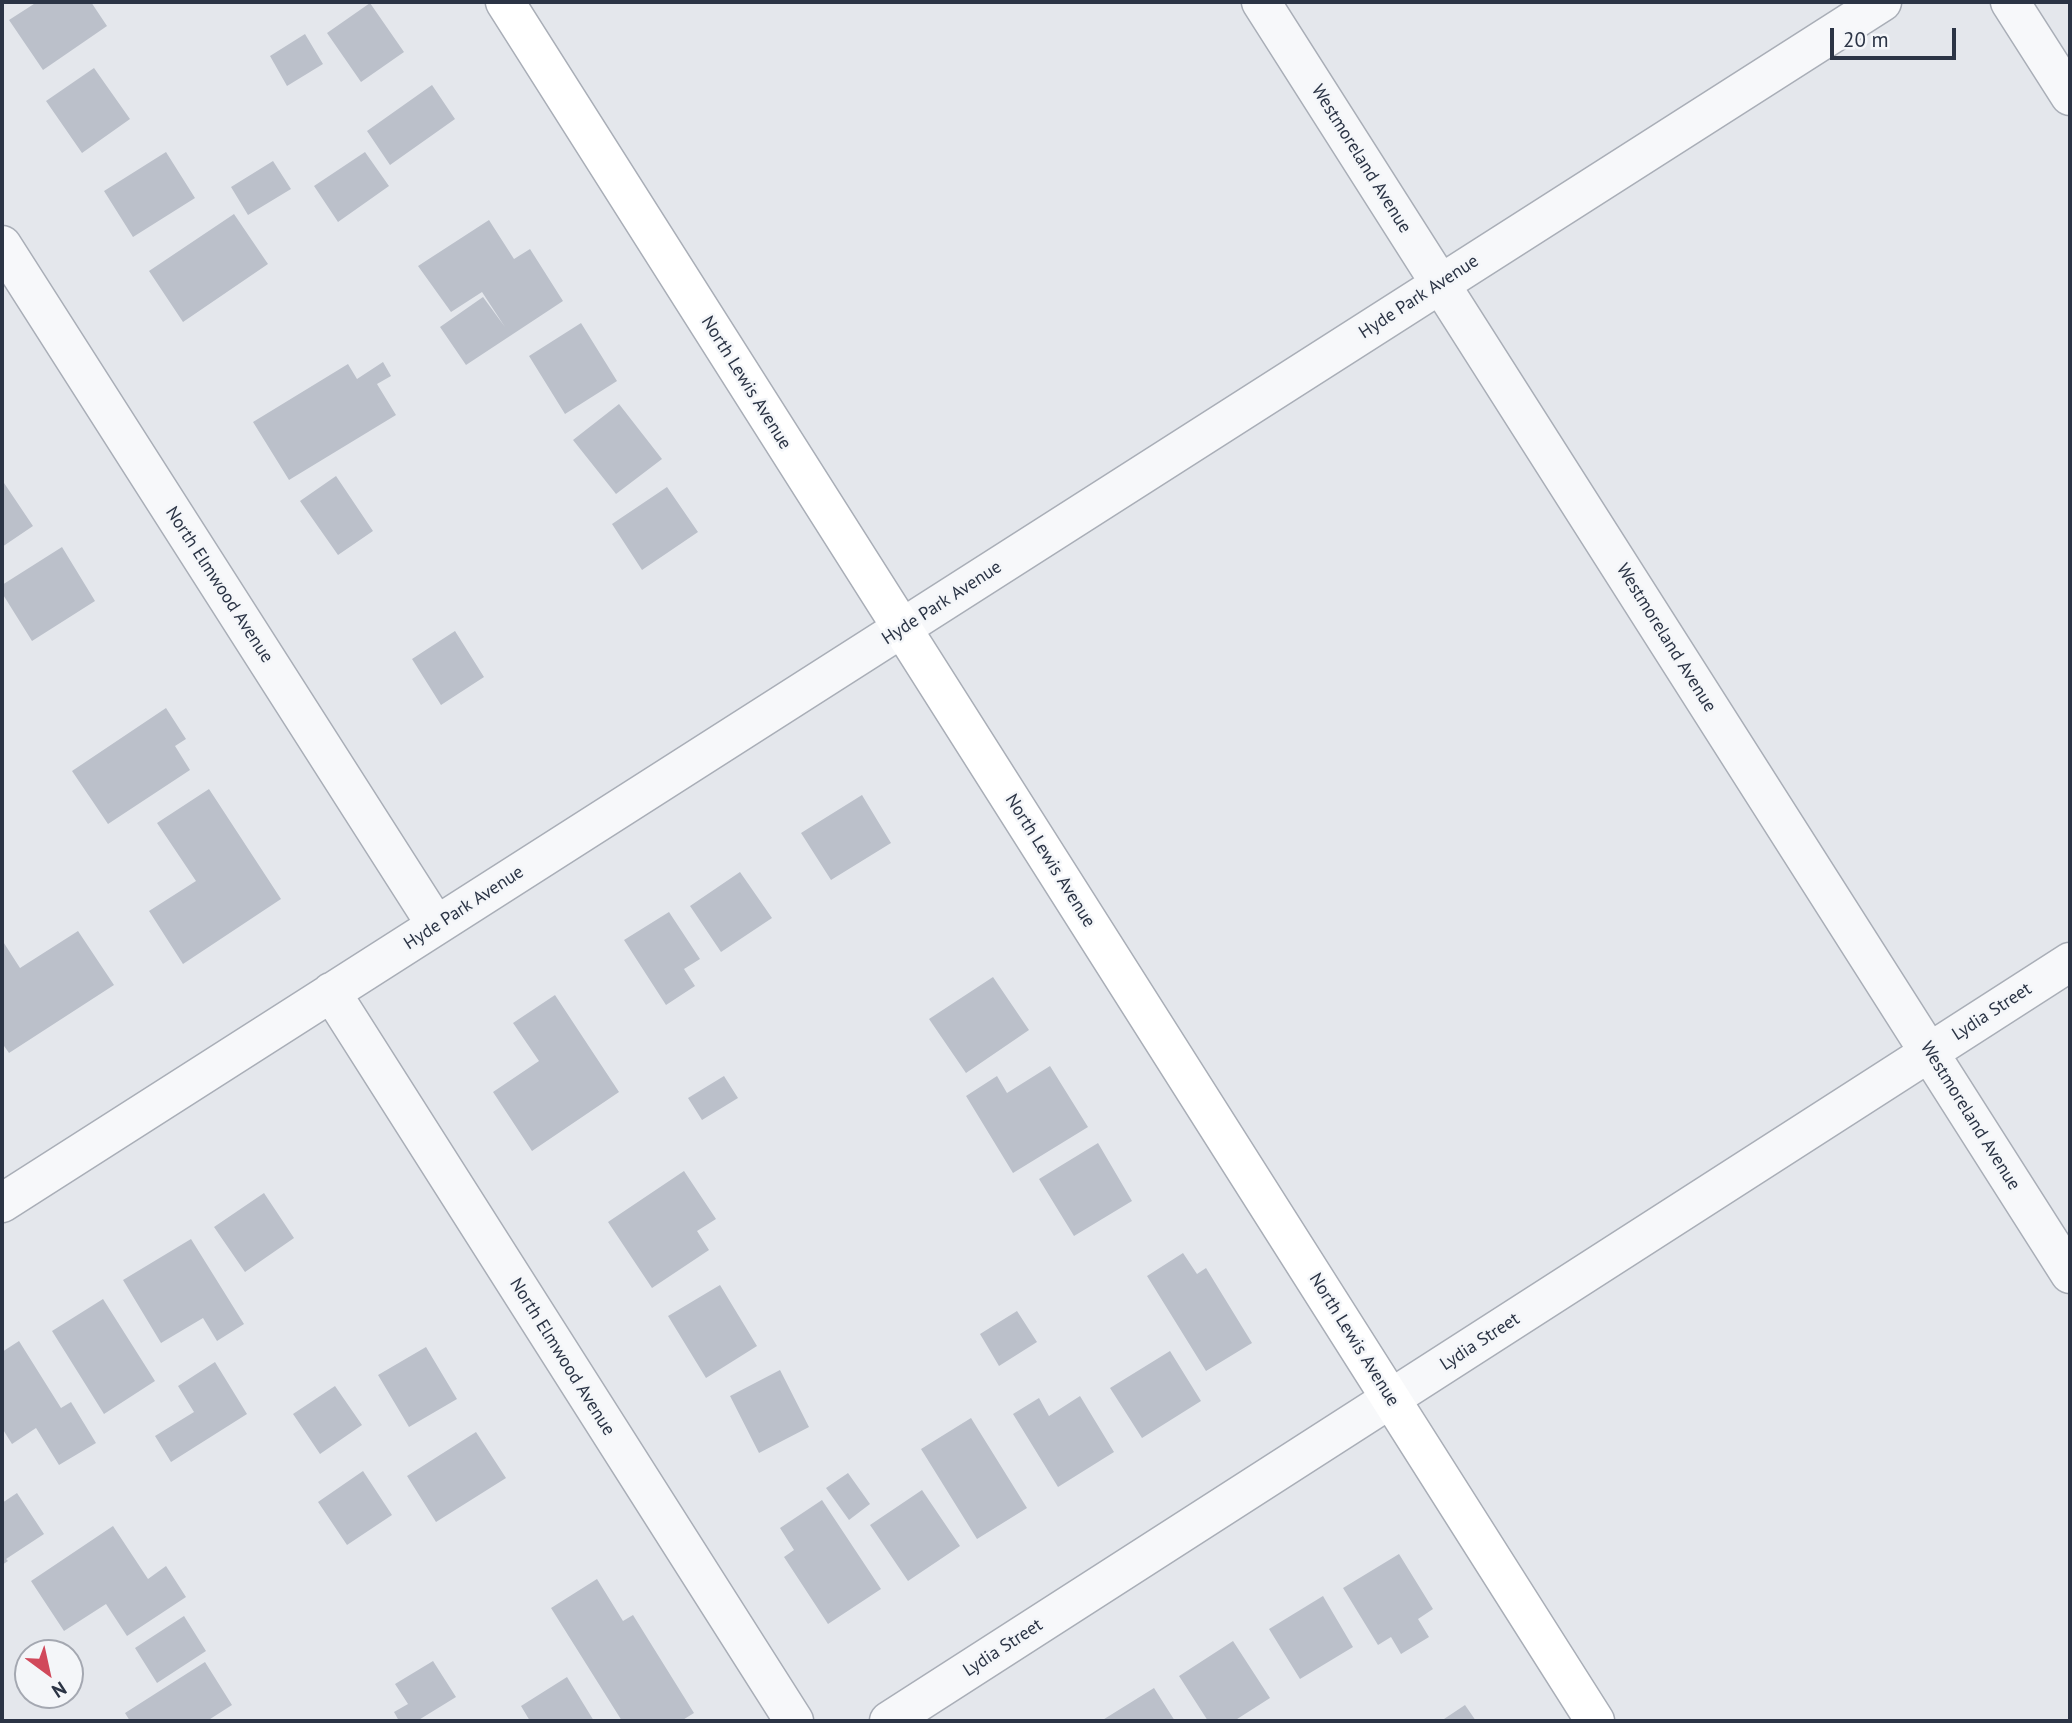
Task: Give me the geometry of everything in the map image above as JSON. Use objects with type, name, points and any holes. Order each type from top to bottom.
[{"type":"main road","name":"North Lewis Avenue","points":[[505,2],[1595,1721]]},
{"type":"street","name":"Westmoreland Avenue","points":[[1261,2],[2070,1274]]},
{"type":"street","name":"Hyde Park Avenue","points":[[2,1203],[1882,2]]},
{"type":"street","points":[[2010,2],[2070,96]]},
{"type":"street","name":"North Elmwood Avenue","points":[[2,245],[436,925]]},
{"type":"street","name":"Lydia Street","points":[[890,1721],[2070,962]]},
{"type":"street","name":"North Elmwood Avenue","points":[[331,992],[794,1721]]},
{"type":"building","points":[[37,2],[91,2],[107,26],[43,70],[9,20]]},
{"type":"building","points":[[370,3],[404,52],[361,82],[327,33]]},
{"type":"building","points":[[305,34],[323,64],[287,86],[270,56]]},
{"type":"building","points":[[94,68],[130,119],[82,153],[46,101]]},
{"type":"building","points":[[432,85],[455,119],[390,165],[367,131]]},
{"type":"building","points":[[166,152],[195,198],[133,237],[104,191]]},
{"type":"building","points":[[365,152],[389,186],[338,222],[314,186]]},
{"type":"building","points":[[273,161],[291,189],[248,215],[231,187]]},
{"type":"building","points":[[234,214],[268,264],[183,322],[149,271]]},
{"type":"building","points":[[489,220],[514,259],[530,249],[563,301],[466,365],[440,327],[483,297],[505,327],[482,292],[451,312],[418,266]]},
{"type":"building","points":[[581,323],[617,381],[565,414],[529,356]]},
{"type":"building","points":[[383,362],[391,376],[377,384],[396,415],[289,480],[253,422],[348,364],[357,379]]},
{"type":"building","points":[[619,404],[662,459],[616,494],[573,440]]},
{"type":"building","points":[[336,476],[373,531],[338,555],[300,501]]},
{"type":"building","points":[[2,480],[33,526],[2,547]]},
{"type":"building","points":[[667,487],[698,532],[642,570],[612,524]]},
{"type":"building","points":[[62,547],[95,601],[32,641],[2,593],[2,585]]},
{"type":"building","points":[[455,631],[484,677],[441,705],[412,659]]},
{"type":"building","points":[[166,708],[186,739],[175,746],[190,770],[108,824],[72,771]]},
{"type":"building","points":[[209,789],[281,899],[183,964],[149,911],[196,881],[157,823]]},
{"type":"building","points":[[862,795],[891,843],[831,880],[801,833]]},
{"type":"building","points":[[740,872],[772,918],[721,952],[690,906]]},
{"type":"building","points":[[669,912],[700,959],[684,969],[695,986],[666,1005],[624,940]]},
{"type":"building","points":[[78,931],[114,985],[9,1053],[2,1043],[2,940],[20,968]]},
{"type":"building","points":[[993,977],[1029,1030],[966,1073],[929,1019]]},
{"type":"building","points":[[555,995],[619,1092],[532,1151],[493,1092],[539,1061],[513,1023]]},
{"type":"building","points":[[1050,1066],[1088,1127],[1013,1173],[966,1096],[997,1076],[1007,1093]]},
{"type":"building","points":[[724,1076],[738,1098],[702,1120],[688,1098]]},
{"type":"building","points":[[1098,1143],[1132,1201],[1074,1236],[1039,1179]]},
{"type":"building","points":[[684,1171],[716,1219],[697,1231],[709,1250],[652,1288],[608,1222]]},
{"type":"building","points":[[264,1193],[294,1238],[245,1272],[214,1227]]},
{"type":"building","points":[[191,1239],[244,1324],[217,1341],[203,1318],[161,1343],[123,1280]]},
{"type":"building","points":[[1183,1253],[1197,1274],[1206,1268],[1252,1343],[1206,1371],[1147,1276]]},
{"type":"building","points":[[720,1285],[757,1346],[706,1378],[668,1316]]},
{"type":"building","points":[[103,1299],[155,1381],[104,1414],[52,1331]]},
{"type":"building","points":[[1017,1311],[1037,1342],[999,1366],[980,1334]]},
{"type":"building","points":[[19,1341],[61,1408],[71,1402],[96,1443],[59,1465],[36,1428],[12,1444],[2,1428],[2,1352]]},
{"type":"building","points":[[426,1347],[457,1399],[409,1427],[378,1375]]},
{"type":"building","points":[[1170,1351],[1201,1401],[1142,1438],[1110,1388]]},
{"type":"building","points":[[215,1362],[247,1414],[171,1462],[155,1436],[194,1412],[178,1386]]},
{"type":"building","points":[[780,1370],[809,1427],[759,1453],[730,1396]]},
{"type":"building","points":[[335,1386],[362,1425],[320,1454],[293,1414]]},
{"type":"building","points":[[1080,1396],[1114,1452],[1058,1487],[1013,1414],[1039,1398],[1049,1416]]},
{"type":"building","points":[[971,1418],[1027,1508],[977,1539],[921,1449]]},
{"type":"building","points":[[476,1432],[506,1478],[436,1522],[407,1476]]},
{"type":"building","points":[[363,1471],[392,1515],[347,1545],[318,1502]]},
{"type":"building","points":[[848,1473],[870,1504],[849,1520],[826,1488]]},
{"type":"building","points":[[922,1490],[960,1546],[908,1581],[870,1525]]},
{"type":"building","points":[[17,1493],[44,1534],[6,1559],[8,1561],[2,1565],[2,1503]]},
{"type":"building","points":[[822,1500],[881,1589],[828,1624],[784,1557],[794,1550],[780,1528]]},
{"type":"building","points":[[113,1526],[148,1579],[166,1566],[186,1597],[127,1636],[106,1604],[64,1631],[31,1581]]},
{"type":"building","points":[[1399,1554],[1433,1609],[1418,1619],[1429,1637],[1401,1654],[1391,1637],[1378,1645],[1343,1588]]},
{"type":"building","points":[[597,1579],[623,1621],[633,1615],[694,1713],[681,1721],[622,1721],[551,1608]]},
{"type":"building","points":[[1323,1596],[1353,1647],[1300,1679],[1269,1629]]},
{"type":"building","points":[[184,1616],[206,1651],[157,1683],[135,1648]]},
{"type":"building","points":[[1233,1641],[1270,1698],[1234,1721],[1208,1721],[1179,1676]]},
{"type":"building","points":[[433,1661],[456,1697],[417,1721],[399,1721],[394,1712],[408,1704],[395,1684]]},
{"type":"building","points":[[205,1662],[232,1705],[207,1721],[130,1721],[125,1713]]},
{"type":"building","points":[[567,1677],[594,1721],[530,1721],[521,1706]]},
{"type":"building","points":[[1154,1688],[1175,1721],[1101,1721]]},
{"type":"building","points":[[1465,1705],[1476,1721],[1441,1721]]}]
